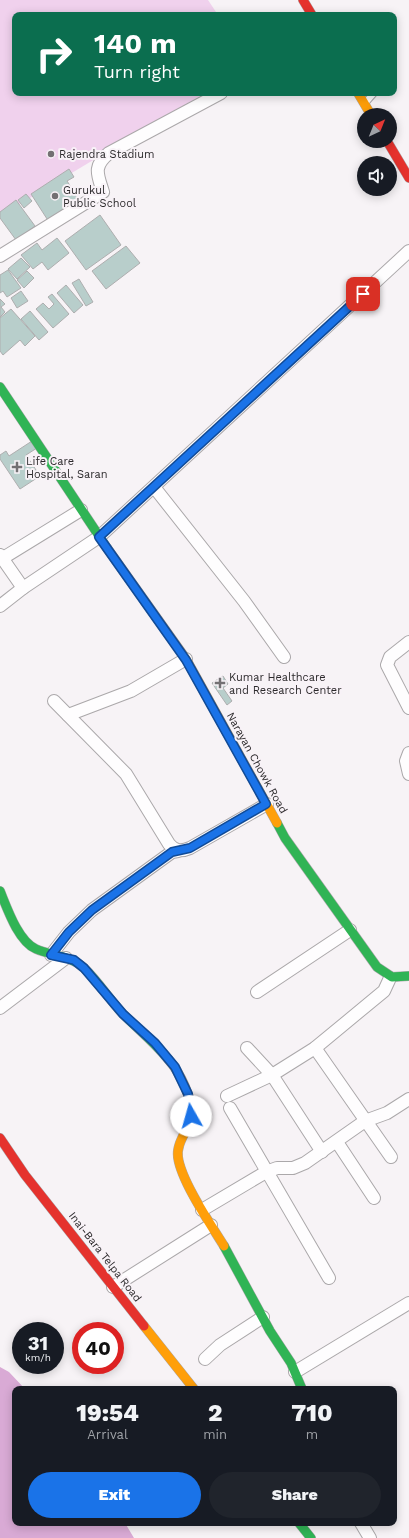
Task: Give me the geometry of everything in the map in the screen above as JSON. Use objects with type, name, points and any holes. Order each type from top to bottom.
[{"type":"street","points":[[303,0],[310,12]]},
{"type":"street","points":[[0,256],[103,192],[97,177],[98,168],[103,158],[109,153],[215,96]]},
{"type":"street","points":[[360,96],[368,108]]},
{"type":"street","points":[[391,148],[409,178]]},
{"type":"street","points":[[0,606],[23,588],[99,537],[409,251]]},
{"type":"street","name":"Narayan Chowk Road","points":[[0,387],[99,537],[186,660],[285,838],[376,967],[390,978]]},
{"type":"street","points":[[154,487],[244,601],[284,658]]},
{"type":"street","points":[[23,588],[1,556],[82,510]]},
{"type":"street","points":[[409,642],[390,657],[387,665],[388,671],[409,708]]},
{"type":"street","points":[[68,715],[131,691],[186,660]]},
{"type":"street","points":[[54,701],[126,774],[134,784],[169,844],[178,851]]},
{"type":"street","points":[[409,753],[406,762],[409,774]]},
{"type":"street","points":[[51,955],[69,932],[92,910],[172,852],[190,848],[266,804]]},
{"type":"street","points":[[0,891],[16,926],[25,940],[35,949],[51,955],[74,960],[84,968],[123,1014],[155,1043],[175,1067],[188,1094],[191,1116],[178,1149],[178,1158],[202,1210],[230,1256],[263,1318],[291,1363],[301,1386]]},
{"type":"street","points":[[257,992],[350,930]]},
{"type":"street","points":[[0,1008],[66,958]]},
{"type":"street","points":[[329,1278],[266,1172],[228,1102],[315,1048],[384,991],[390,978],[398,979],[409,976]]},
{"type":"street","points":[[247,1048],[272,1075],[322,1152]]},
{"type":"street","points":[[315,1048],[390,1157]]},
{"type":"street","points":[[202,1210],[266,1172],[277,1168],[293,1168],[305,1163],[365,1121],[387,1113],[409,1099]]},
{"type":"street","name":"Inai-Bara Telpa Road","points":[[0,1138],[25,1175],[192,1386]]},
{"type":"street","points":[[336,1142],[374,1198]]},
{"type":"street","points":[[113,1287],[211,1225]]},
{"type":"street","points":[[295,1372],[409,1303]]},
{"type":"street","points":[[205,1359],[220,1345],[263,1318]]},
{"type":"street","points":[[301,1526],[311,1538]]},
{"type":"street","points":[[363,1526],[370,1538]]},
{"type":"lane","points":[[365,104],[372,96]]},
{"type":"shaded area","name":"Rajendra Stadium","points":[[0,0],[208,0],[216,12],[12,12],[12,96],[200,96],[0,216]]},
{"type":"shaded area","points":[[0,1367],[9,1372],[22,1386],[12,1386],[12,1526],[127,1526],[134,1538],[0,1538]]},
{"type":"building","name":"Gurukul Public School","points":[[69,169],[74,177],[67,181],[79,199],[63,209],[65,212],[49,222],[31,194]]},
{"type":"building","points":[[26,194],[32,201],[24,208],[18,200]]},
{"type":"building","points":[[16,200],[35,226],[16,240],[0,218],[0,212]]},
{"type":"building","points":[[100,215],[121,245],[86,270],[65,241]]},
{"type":"building","points":[[57,238],[69,253],[48,270],[42,262],[33,269],[21,255],[37,243],[42,250]]},
{"type":"building","points":[[126,246],[140,263],[106,289],[92,271]]},
{"type":"building","points":[[21,258],[30,267],[17,279],[8,269]]},
{"type":"building","points":[[8,270],[21,288],[7,297],[3,291],[0,293],[0,275]]},
{"type":"building","points":[[27,271],[34,278],[24,288],[17,280]]},
{"type":"building","points":[[79,279],[93,302],[86,306],[72,283]]},
{"type":"building","points":[[66,285],[83,305],[74,313],[57,293]]},
{"type":"building","points":[[21,291],[28,301],[17,308],[11,298]]},
{"type":"building","points":[[52,294],[69,314],[53,328],[36,309],[43,303],[49,309],[54,304],[48,297]]},
{"type":"building","points":[[0,299],[5,304],[1,307],[5,312],[0,317]]},
{"type":"building","points":[[11,309],[35,336],[25,346],[20,340],[3,355],[0,351],[0,318]]},
{"type":"building","points":[[30,311],[48,332],[39,340],[21,319]]},
{"type":"building","points":[[32,441],[37,448],[26,455],[40,476],[20,489],[0,459],[0,455],[6,451],[9,456]]},
{"type":"building","points":[[223,676],[228,684],[223,688],[232,701],[227,705],[212,683]]},
{"type":"traffic: fast","points":[[0,387],[107,548]]},
{"type":"traffic: fast","points":[[277,823],[285,838],[377,967],[392,977],[409,976]]},
{"type":"traffic: fast","points":[[0,891],[10,915],[24,939],[36,949],[61,956],[79,964],[84,968],[123,1014],[152,1041],[168,1059]]},
{"type":"traffic: fast","points":[[224,1246],[270,1331],[291,1363],[301,1386]]},
{"type":"traffic: fast","points":[[301,1526],[311,1538]]},
{"type":"traffic: slow","points":[[360,96],[367,108]]},
{"type":"traffic: slow","points":[[107,548],[186,659],[277,823]]},
{"type":"traffic: slow","points":[[168,1059],[177,1071],[185,1086],[191,1110],[191,1117],[180,1142],[178,1152],[180,1167],[197,1203],[224,1246]]},
{"type":"traffic: slow","points":[[144,1326],[192,1386]]},
{"type":"traffic: jam","points":[[303,0],[310,12]]},
{"type":"traffic: jam","points":[[391,148],[409,178]]},
{"type":"traffic: jam","points":[[0,1138],[25,1175],[144,1326]]},
{"type":"place","name":"Rajendra Stadium","points":[[51,154]]},
{"type":"place","name":"Gurukul Public School","points":[[55,196]]},
{"type":"place","name":"Life Care Hospital, Saran","points":[[17,467]]},
{"type":"place","name":"Kumar Healthcare and Research Center","points":[[220,683]]},
{"type":"route","points":[[191,1116],[188,1094],[175,1067],[155,1043],[123,1014],[84,968],[74,960],[51,955],[69,932],[92,910],[172,852],[190,848],[266,804],[186,660],[99,537],[363,294]]}]
